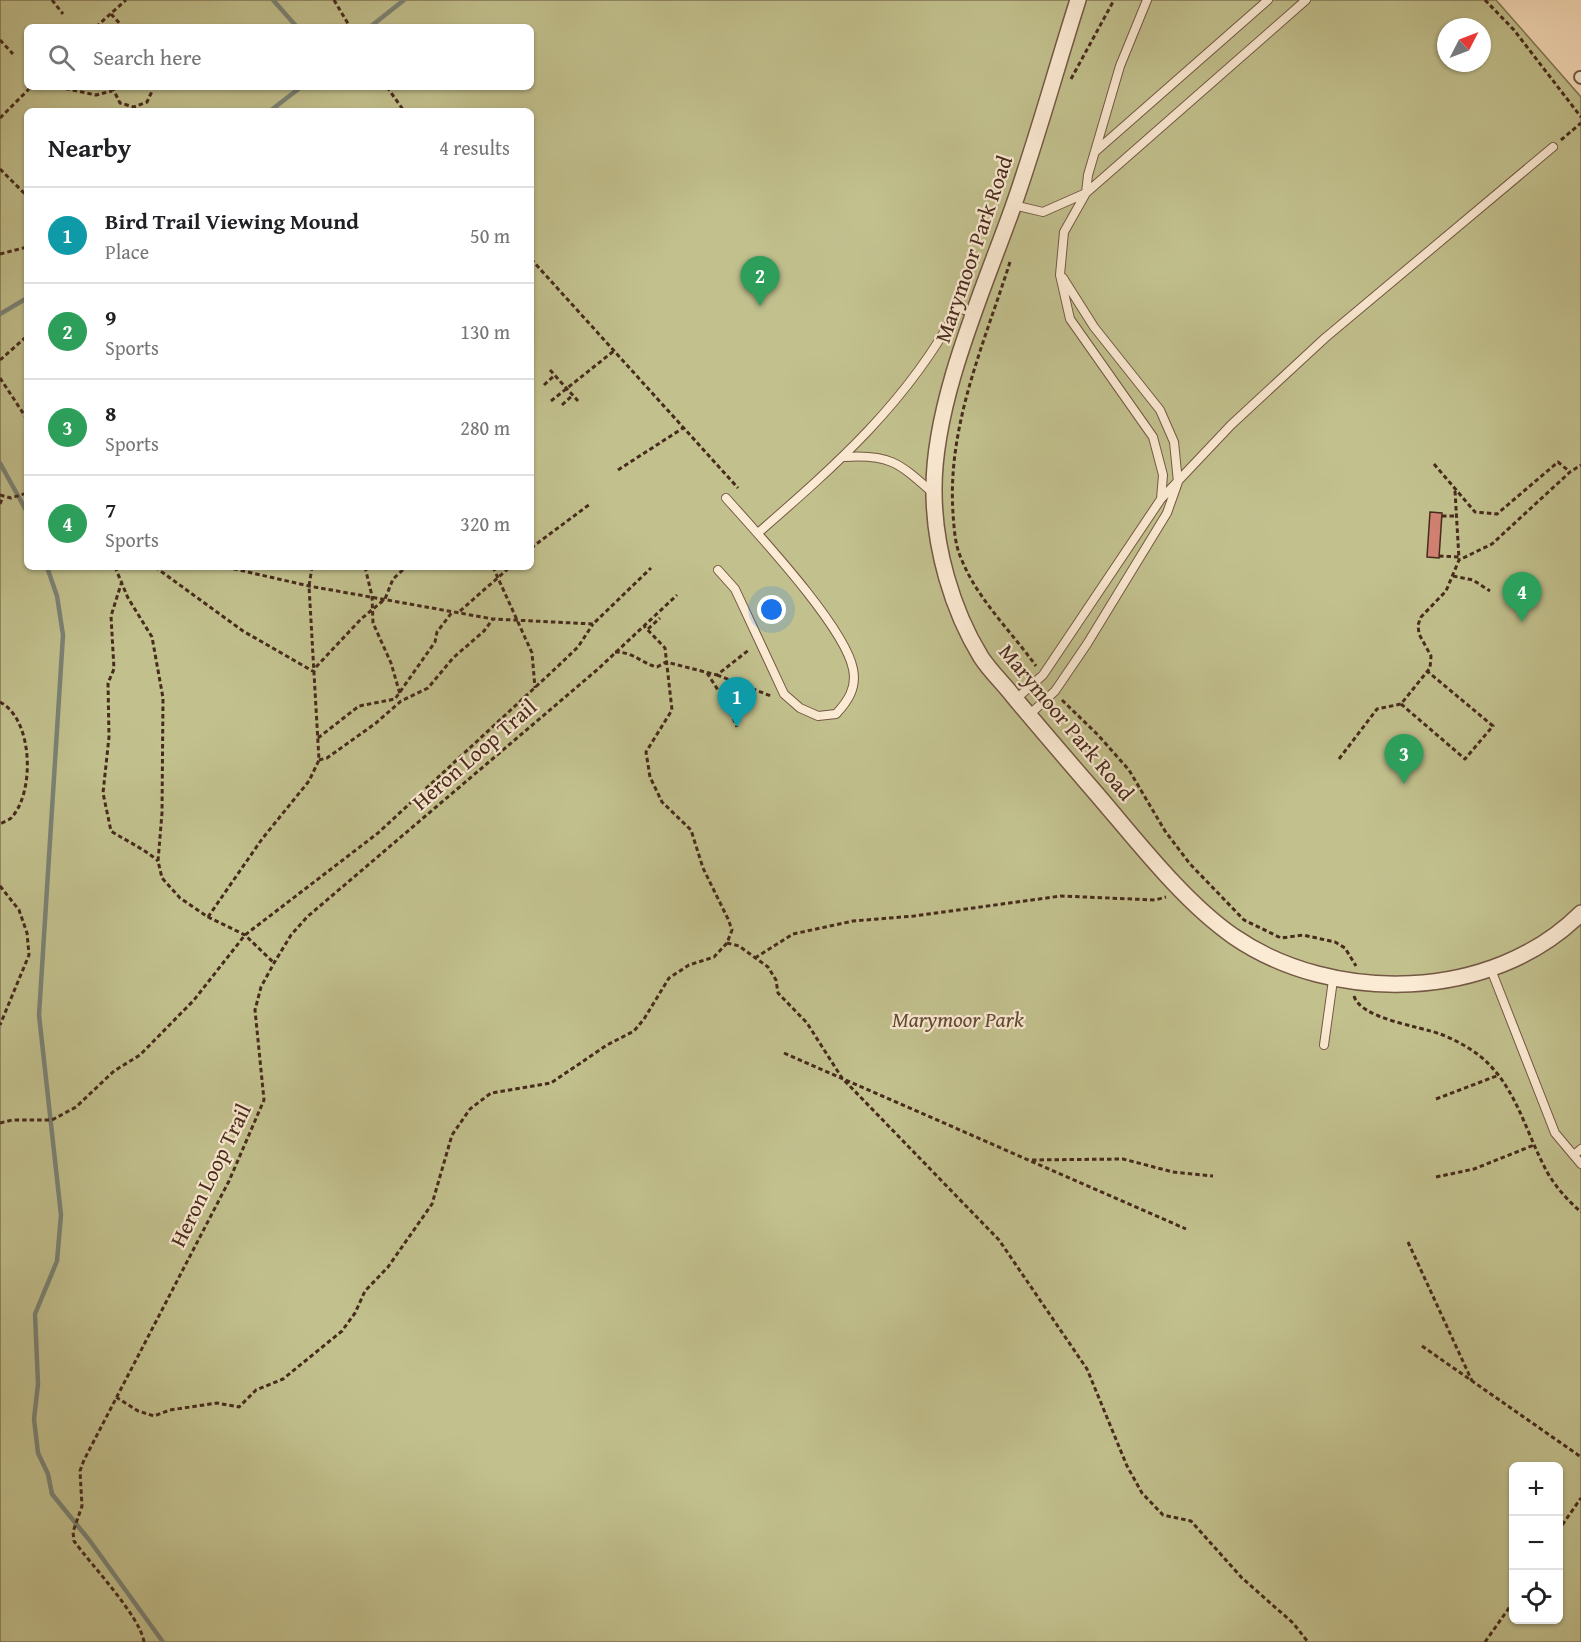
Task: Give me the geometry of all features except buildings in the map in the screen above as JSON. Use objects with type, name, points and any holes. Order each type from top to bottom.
[{"type":"street","name":"Marymoor Park Road","points":[[1078,0],[1013,205],[974,313],[937,440],[933,493],[946,574],[963,621],[982,659],[1183,891],[1233,936],[1277,960],[1333,980],[1365,983],[1439,982],[1505,963],[1541,944],[1581,913]]},
{"type":"lane","points":[[1147,0],[1120,66],[1088,175],[1086,193],[1064,232],[1060,275],[1070,319],[1153,437],[1163,475],[1161,499]]},
{"type":"lane","points":[[1096,151],[1268,0]]},
{"type":"lane","points":[[1013,205],[1043,212],[1086,193],[1305,0]]},
{"type":"lane","points":[[1016,699],[1043,675],[1161,499],[1231,425],[1325,338],[1553,147]]},
{"type":"lane","points":[[1029,715],[1055,692],[1087,644],[1167,513],[1178,482],[1174,442],[1160,410],[1095,327],[1060,275]]},
{"type":"lane","points":[[758,533],[845,457],[884,414],[942,336],[958,308],[974,313]]},
{"type":"lane","points":[[845,457],[868,456],[888,459],[906,469],[933,493]]},
{"type":"lane","points":[[718,570],[735,589],[784,694],[800,708],[818,716],[836,714],[851,699],[853,670],[842,641],[758,533],[726,498]]},
{"type":"lane","points":[[1490,967],[1555,1133],[1581,1164]]},
{"type":"lane","points":[[1324,1045],[1333,980]]},
{"type":"lane","points":[[1574,1155],[1581,1149]]},
{"type":"path","points":[[52,0],[63,14]]},
{"type":"path","points":[[99,24],[126,0]]},
{"type":"path","points":[[334,0],[348,24]]},
{"type":"path","points":[[1069,84],[1114,0]]},
{"type":"path","points":[[1485,0],[1514,30],[1581,117]]},
{"type":"path","points":[[111,14],[120,24]]},
{"type":"path","points":[[0,40],[13,54]]},
{"type":"path","points":[[0,118],[28,90]]},
{"type":"path","points":[[72,90],[96,95],[109,90]]},
{"type":"path","points":[[113,90],[120,103],[134,107],[147,102],[153,90]]},
{"type":"path","points":[[389,90],[402,108]]},
{"type":"path","points":[[1553,147],[1581,123]]},
{"type":"path","points":[[0,169],[24,193]]},
{"type":"path","points":[[0,254],[24,248]]},
{"type":"path","points":[[1012,257],[963,409],[953,465],[952,499],[960,557],[975,588],[1040,672]]},
{"type":"path","points":[[534,262],[738,488]]},
{"type":"path","points":[[0,360],[24,339]]},
{"type":"path","points":[[551,401],[615,350]]},
{"type":"path","points":[[550,370],[578,401]]},
{"type":"path","points":[[544,385],[555,375]]},
{"type":"path","points":[[0,378],[24,414]]},
{"type":"path","points":[[562,405],[573,395]]},
{"type":"path","points":[[618,470],[683,428]]},
{"type":"path","points":[[1434,464],[1475,512],[1497,514],[1558,462],[1570,472]]},
{"type":"path","points":[[1439,556],[1459,558],[1492,544],[1570,472],[1581,465]]},
{"type":"path","points":[[1339,759],[1377,709],[1401,704],[1427,671],[1431,656],[1419,634],[1418,625],[1421,617],[1446,591],[1459,558],[1455,489]]},
{"type":"path","points":[[0,504],[2,496],[11,498],[24,493]]},
{"type":"path","points":[[534,546],[590,504]]},
{"type":"path","points":[[1442,516],[1456,516]]},
{"type":"path","points":[[0,1123],[12,1120],[52,1119],[76,1107],[114,1071],[140,1055],[194,1000],[245,935],[378,833],[578,647],[593,624],[651,568]]},
{"type":"path","points":[[117,570],[128,598],[152,637],[164,698],[162,813],[158,861],[162,878],[180,898],[208,917],[245,935],[274,963]]},
{"type":"path","points":[[159,570],[243,631],[316,670]]},
{"type":"path","points":[[239,570],[309,586],[493,619],[593,624]]},
{"type":"path","points":[[208,917],[262,838],[309,781],[319,760],[316,670],[309,586],[312,570]]},
{"type":"path","points":[[366,570],[372,596],[373,623],[390,663],[401,701]]},
{"type":"path","points":[[316,670],[372,608],[385,599],[393,579],[403,570]]},
{"type":"path","points":[[494,570],[532,652],[535,688]]},
{"type":"path","points":[[458,612],[506,570]]},
{"type":"path","points":[[1453,576],[1473,580],[1490,591]]},
{"type":"path","points":[[122,579],[111,616],[114,669],[107,697],[109,737],[104,801],[111,831],[129,843],[138,845],[158,861]]},
{"type":"path","name":"Heron Loop Trail","points":[[144,1642],[143,1632],[128,1610],[74,1541],[75,1527],[80,1514],[80,1471],[229,1181],[264,1100],[255,1010],[261,987],[291,934],[307,917],[615,652],[677,595]]},
{"type":"path","points":[[318,738],[359,706],[395,699],[435,642],[437,632],[453,611]]},
{"type":"path","points":[[647,630],[660,618]]},
{"type":"path","points":[[319,760],[327,758],[376,723],[401,701],[428,688],[453,657],[484,631],[493,619]]},
{"type":"path","points":[[116,1397],[138,1412],[154,1416],[170,1410],[217,1403],[239,1407],[256,1390],[283,1378],[342,1331],[355,1313],[365,1291],[388,1267],[432,1204],[452,1135],[470,1109],[491,1093],[551,1083],[607,1045],[634,1031],[669,978],[689,965],[714,957],[727,943],[732,930],[703,868],[691,830],[662,802],[650,777],[646,752],[672,710],[665,648],[644,626]]},
{"type":"path","points":[[717,675],[740,655],[761,646]]},
{"type":"path","points":[[615,652],[633,654],[646,664],[657,667],[666,662],[717,675],[800,708]]},
{"type":"path","points":[[1401,704],[1465,759],[1493,726],[1427,671]]},
{"type":"path","points":[[707,674],[727,704],[737,727]]},
{"type":"path","points":[[1058,695],[1129,770],[1165,831],[1224,902],[1244,920],[1269,934],[1281,938],[1303,935],[1335,942],[1345,948],[1354,959],[1356,973]]},
{"type":"path","points":[[0,702],[15,716],[23,732],[27,745],[28,777],[27,788],[12,817],[0,824]]},
{"type":"path","points":[[0,886],[19,910],[27,933],[29,955],[0,1025]]},
{"type":"path","points":[[755,958],[793,934],[854,921],[914,916],[1061,896],[1155,900],[1183,891]]},
{"type":"path","points":[[727,943],[739,946],[768,967],[776,980],[778,993],[807,1023],[842,1078],[999,1240],[1087,1369],[1127,1466],[1142,1493],[1163,1515],[1191,1521],[1242,1578],[1293,1623],[1308,1642]]},
{"type":"path","points":[[1354,990],[1356,1002],[1368,1011],[1440,1034],[1479,1055],[1511,1090],[1534,1145],[1554,1182],[1581,1212]]},
{"type":"path","points":[[784,1053],[1186,1229]]},
{"type":"path","points":[[1436,1098],[1499,1075]]},
{"type":"path","points":[[1436,1177],[1473,1169],[1534,1145]]},
{"type":"path","points":[[1030,1161],[1123,1159],[1173,1172],[1213,1176]]},
{"type":"path","points":[[1408,1242],[1473,1383]]},
{"type":"path","points":[[1422,1346],[1581,1457]]},
{"type":"path","points":[[1563,1524],[1581,1498]]},
{"type":"path","points":[[1485,1642],[1509,1608]]},
{"type":"green space","name":"Marymoor Park","points":[[0,0],[1496,0],[1581,97],[1581,1642],[0,1642]]},
{"type":"waterway","points":[[273,0],[294,24]]},
{"type":"waterway","points":[[374,24],[404,0]]},
{"type":"waterway","points":[[274,108],[297,90]]},
{"type":"waterway","points":[[0,314],[24,300]]},
{"type":"waterway","points":[[0,463],[24,507]]},
{"type":"waterway","points":[[48,570],[57,596],[63,635],[39,1015],[61,1215],[57,1261],[35,1314],[38,1384],[34,1419],[38,1453],[48,1474],[52,1494],[90,1541],[163,1642]]},
{"type":"place","name":"9","points":[[760,306]]},
{"type":"place","name":"7","points":[[1522,622]]},
{"type":"place","name":"Bird Trail Viewing Mound","points":[[737,727]]},
{"type":"place","name":"8","points":[[1404,784]]}]
